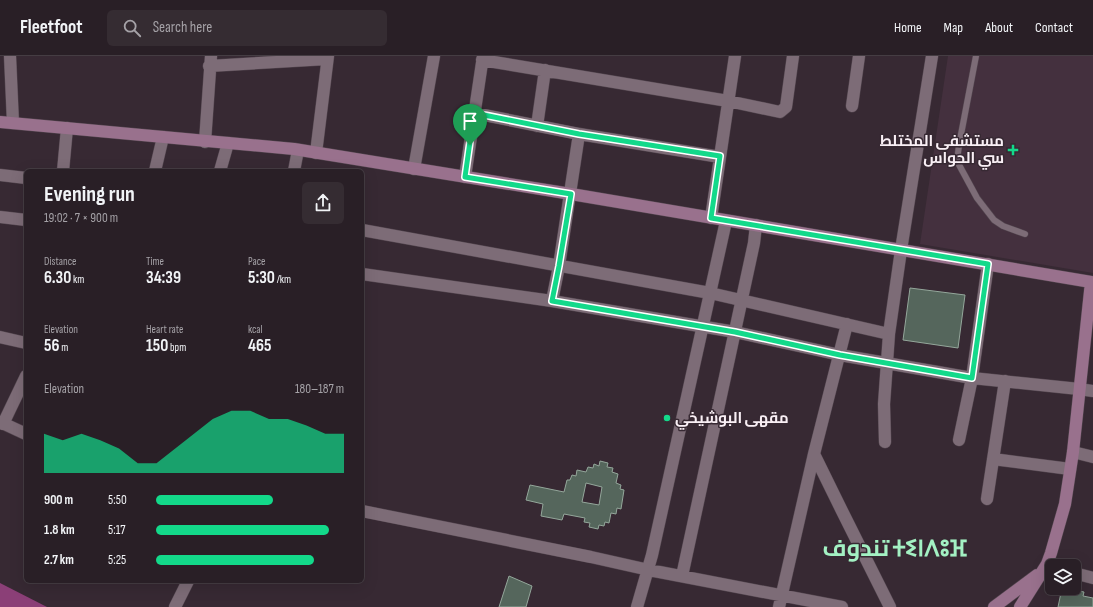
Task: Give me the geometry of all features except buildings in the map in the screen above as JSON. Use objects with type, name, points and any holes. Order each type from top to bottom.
[{"type":"main road","points":[[0,122],[298,150],[571,194],[1092,282],[1073,452],[1064,504],[1049,559]]},
{"type":"main road","points":[[994,607],[1045,569]]},
{"type":"main road","points":[[1020,607],[1045,570]]},
{"type":"street","points":[[10,56],[13,123]]},
{"type":"street","points":[[414,169],[434,56]]},
{"type":"street","points":[[711,218],[735,56]]},
{"type":"street","points":[[465,177],[483,58],[728,101],[780,112],[784,110],[787,102],[794,56]]},
{"type":"street","points":[[852,106],[859,56]]},
{"type":"street","points":[[885,442],[884,404],[889,334],[932,56]]},
{"type":"street","points":[[205,142],[210,61],[328,58],[316,153]]},
{"type":"street","points":[[537,126],[545,70]]},
{"type":"street","points":[[474,113],[579,134],[720,156]]},
{"type":"street","points":[[63,169],[67,128]]},
{"type":"street","points":[[552,301],[571,194],[579,134]]},
{"type":"street","points":[[155,169],[163,137]]},
{"type":"street","points":[[221,169],[228,143]]},
{"type":"street","points":[[294,169],[298,150]]},
{"type":"street","points":[[0,175],[24,178]]},
{"type":"street","points":[[0,217],[24,220]]},
{"type":"street","points":[[638,607],[649,570],[726,221]]},
{"type":"street","points":[[682,576],[754,243],[756,225]]},
{"type":"street","points":[[364,230],[741,299],[889,334]]},
{"type":"street","points":[[959,440],[972,378],[988,264]]},
{"type":"street","points":[[364,274],[552,301],[735,332],[840,355],[972,378],[1093,391]]},
{"type":"street","points":[[781,601],[814,454],[840,355],[846,324]]},
{"type":"street","points":[[0,337],[24,342]]},
{"type":"street","points":[[24,380],[1,423],[24,433]]},
{"type":"street","points":[[987,499],[1005,381]]},
{"type":"street","points":[[1073,452],[1093,457]]},
{"type":"street","points":[[814,454],[890,607]]},
{"type":"street","points":[[993,459],[1070,469]]},
{"type":"street","points":[[364,511],[682,576],[781,601],[842,607]]},
{"type":"street","points":[[1081,575],[1093,578]]},
{"type":"street","points":[[175,607],[187,583]]},
{"type":"lane","points":[[976,56],[957,161],[977,198],[994,220],[1003,226],[1025,234]]},
{"type":"shaded area","name":"مستشفى المختلط سي الحواس","points":[[948,56],[1093,56],[1093,273],[920,244]]},
{"type":"shaded area","points":[[0,583],[47,607],[0,607]]},
{"type":"place","name":"مستشفى المختلط سي الحواس","points":[[1013,150]]},
{"type":"place","name":"مقهى البوشيخي","points":[[667,418]]},
{"type":"district","name":"تندوف ⵜⵉⵏⴷⵓⴼ","points":[[895,548]]},
{"type":"route","points":[[474,113],[579,134],[720,156],[711,218],[988,264],[972,378],[840,355],[735,332],[552,301],[571,194],[465,177],[470,145],[474,113]]}]
